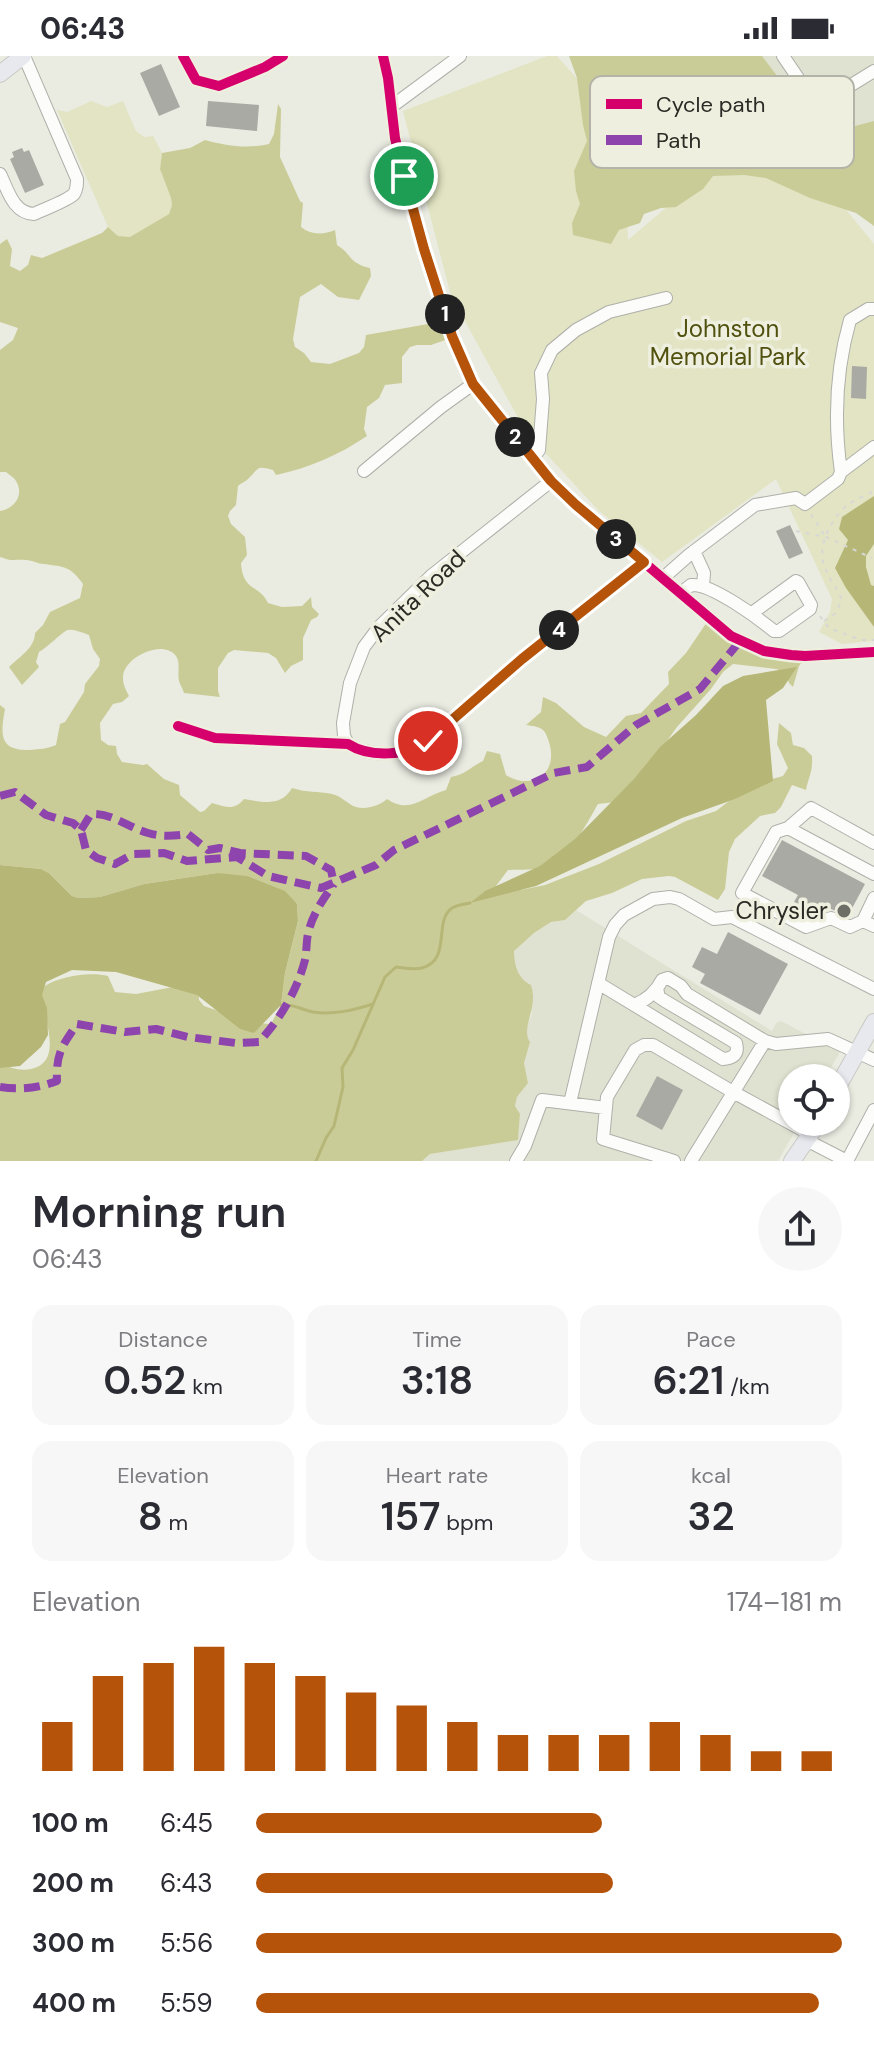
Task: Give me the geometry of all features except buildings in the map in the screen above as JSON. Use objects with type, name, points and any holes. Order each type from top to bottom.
[{"type":"main road","points":[[0,74],[23,56]]},
{"type":"main road","points":[[850,1064],[874,1022]]},
{"type":"main road","points":[[792,1161],[811,1138]]},
{"type":"main road","points":[[805,1161],[811,1138]]},
{"type":"street","points":[[0,174],[15,205],[29,214],[65,199],[74,193],[77,186],[59,135],[23,56]]},
{"type":"street","points":[[183,56],[196,80],[219,86],[263,62],[283,56]]},
{"type":"street","points":[[383,56],[395,138],[424,249],[452,336],[473,384],[532,459],[576,505],[731,636],[764,651],[805,656],[874,652]]},
{"type":"street","points":[[391,107],[460,56]]},
{"type":"street","points":[[783,56],[797,76]]},
{"type":"street","points":[[854,83],[874,71]]},
{"type":"street","points":[[532,459],[539,450],[543,399],[541,373],[552,350],[576,330],[609,312],[666,298]]},
{"type":"street","points":[[841,472],[837,407],[842,348],[850,320],[868,309],[874,309]]},
{"type":"street","points":[[364,471],[473,384]]},
{"type":"street","points":[[663,578],[755,505],[796,498],[805,504],[874,447]]},
{"type":"street","name":"Anita Road","points":[[348,744],[343,723],[350,683],[364,647],[379,627],[431,576],[551,481]]},
{"type":"street","points":[[694,551],[704,573],[703,586]]},
{"type":"street","points":[[178,726],[215,738],[348,744],[356,749],[397,753],[419,747],[522,659],[644,562]]},
{"type":"street","points":[[681,593],[691,585],[703,586],[752,613],[774,631],[779,631],[810,609],[811,605],[796,581],[752,613]]},
{"type":"street","points":[[874,843],[811,808],[788,828],[776,832],[742,893],[806,927],[831,918],[850,927],[869,924],[874,898]]},
{"type":"street","points":[[788,828],[874,874]]},
{"type":"street","points":[[570,1103],[609,937],[624,915],[653,899],[679,899],[714,919],[732,917],[874,989]]},
{"type":"street","points":[[634,1005],[643,1002],[662,980],[668,978],[687,994],[765,1041],[776,1044],[828,1039],[874,1060]]},
{"type":"street","points":[[598,983],[723,1059],[736,1055],[736,1043],[659,997],[657,989]]},
{"type":"street","points":[[691,1161],[765,1041]]},
{"type":"street","points":[[674,1161],[603,1139],[607,1097],[635,1050],[644,1045],[653,1045],[847,1161],[874,1110]]},
{"type":"street","points":[[712,1080],[723,1059]]},
{"type":"street","points":[[516,1161],[542,1100],[606,1108]]},
{"type":"path","points":[[824,621],[836,613],[842,600],[824,565],[822,554],[826,537],[846,506],[874,491]]},
{"type":"path","points":[[805,504],[826,537]]},
{"type":"path","points":[[796,531],[843,543],[872,558]]},
{"type":"path","points":[[819,615],[829,628],[861,640],[874,640]]},
{"type":"shaded area","points":[[569,56],[762,56],[777,76],[590,76],[590,168],[854,168],[854,126],[874,121],[874,226],[856,213],[810,198],[766,178],[744,175],[713,176],[703,189],[676,207],[644,214],[640,223],[619,230],[611,244],[573,235],[572,223],[580,204],[574,171],[587,141],[577,78]]},
{"type":"shaded area","points":[[762,56],[874,56],[874,121],[854,126],[854,76],[777,76]]},
{"type":"shaded area","points":[[278,104],[281,109],[280,157],[303,203],[301,227],[317,233],[335,230],[337,245],[354,261],[370,268],[371,276],[359,300],[338,297],[321,284],[300,297],[293,339],[295,347],[311,362],[330,364],[359,353],[364,347],[366,335],[445,321],[451,338],[431,345],[410,347],[402,357],[402,383],[385,385],[379,398],[367,407],[364,429],[367,436],[335,455],[300,469],[276,475],[273,470],[258,468],[238,486],[236,505],[228,516],[231,524],[245,537],[247,555],[241,563],[245,579],[268,603],[282,607],[302,606],[311,597],[312,607],[319,614],[311,620],[303,638],[303,660],[285,673],[276,658],[268,653],[234,650],[228,653],[218,668],[220,697],[184,693],[176,656],[170,651],[162,649],[144,653],[124,671],[129,696],[113,704],[100,723],[101,740],[116,746],[122,762],[147,764],[164,779],[179,785],[180,795],[200,812],[212,803],[230,807],[244,799],[277,801],[292,788],[336,795],[360,808],[372,807],[387,799],[410,805],[446,790],[451,777],[483,761],[487,751],[500,754],[506,775],[525,781],[541,776],[550,763],[549,742],[542,729],[526,725],[541,712],[543,697],[556,703],[584,727],[606,737],[626,716],[641,713],[669,684],[668,672],[686,653],[709,619],[760,649],[807,656],[799,666],[793,687],[785,672],[733,664],[677,727],[635,786],[615,802],[598,804],[576,840],[562,856],[541,868],[508,870],[493,890],[521,890],[545,885],[599,864],[686,821],[716,811],[741,792],[761,782],[783,776],[788,768],[777,744],[779,723],[791,733],[793,745],[804,748],[812,756],[806,790],[792,785],[775,813],[760,816],[735,839],[729,852],[725,889],[718,900],[675,877],[642,879],[586,901],[565,920],[551,922],[514,951],[518,971],[531,985],[533,993],[527,1030],[530,1042],[524,1063],[528,1083],[517,1097],[515,1106],[520,1114],[518,1140],[430,1154],[422,1161],[0,1161],[0,1063],[15,1069],[31,1069],[42,1064],[48,1056],[49,1035],[41,989],[63,978],[92,974],[108,976],[115,992],[136,994],[198,986],[199,1000],[204,1006],[253,1023],[271,1024],[281,1005],[285,973],[298,921],[297,904],[217,873],[144,884],[100,897],[79,898],[72,896],[41,869],[0,865],[0,705],[5,709],[3,734],[7,744],[29,750],[56,745],[60,724],[65,722],[84,692],[85,684],[99,666],[100,659],[89,635],[68,630],[39,652],[36,662],[39,667],[22,685],[9,667],[29,648],[50,612],[80,598],[83,584],[62,567],[0,557],[0,511],[13,505],[19,492],[14,478],[0,472],[0,350],[13,340],[18,328],[0,322],[0,244],[7,239],[12,249],[10,266],[20,271],[28,265],[31,255],[42,258],[102,233],[108,227],[118,236],[130,237],[169,214],[172,205],[160,169],[162,153],[190,148],[205,140],[237,146],[269,144],[274,134]]},
{"type":"shaded area","points":[[874,496],[874,544],[866,556],[866,567],[874,586],[874,627],[835,568],[848,540],[839,529],[842,517]]},
{"type":"shaded area","points":[[797,667],[783,688],[766,700],[773,781],[682,818],[536,886],[470,903],[485,891],[540,866],[575,839],[634,779],[660,747],[723,686],[743,676]]},
{"type":"shaded area","points":[[0,865],[41,869],[72,896],[79,898],[100,897],[144,884],[217,873],[247,876],[285,891],[297,904],[298,921],[285,973],[281,1005],[254,1033],[240,1029],[197,995],[116,972],[72,970],[46,982],[42,995],[47,1008],[48,1035],[41,1047],[20,1066],[0,1068]]},
{"type":"shaded area","points":[[576,910],[772,1031],[781,1021],[840,1052],[833,1064],[778,1064],[778,1136],[792,1136],[778,1161],[422,1161],[430,1154],[518,1139],[520,1114],[515,1106],[517,1097],[528,1083],[524,1063],[526,1029],[532,1014],[527,984],[519,974],[513,951],[551,922],[565,920]]},
{"type":"green space","name":"Johnston Memorial Park","points":[[547,56],[557,56],[590,93],[590,168],[624,168],[628,240],[713,168],[757,168],[839,201],[874,244],[874,641],[842,644],[819,632],[830,612],[832,599],[776,479],[662,562],[599,511],[526,432],[451,296],[403,111]]},
{"type":"green space","points":[[91,101],[107,107],[123,101],[136,131],[144,137],[153,136],[162,153],[160,169],[172,205],[169,214],[130,238],[118,236],[108,227],[57,110],[67,112]]},
{"type":"waterway","points":[[316,1161],[334,1126],[343,1087],[342,1068],[385,977],[396,967],[419,969],[431,964],[440,949],[446,914],[454,907],[470,903]]},
{"type":"waterway","points":[[281,1005],[329,1013],[373,1004]]},
{"type":"marked path","points":[[0,796],[15,792],[46,815],[73,823],[81,830],[86,850],[97,858],[115,864],[133,854],[164,853],[187,861],[237,857],[268,876],[321,888],[376,865],[394,850],[554,773],[587,767],[636,725],[700,689],[740,641]]},
{"type":"marked path","points":[[81,830],[91,814],[99,814],[153,834],[188,834],[208,850],[220,848],[240,853],[306,856],[331,870],[334,884]]},
{"type":"marked path","points":[[0,1087],[29,1088],[57,1081],[61,1050],[77,1024],[125,1032],[156,1029],[236,1043],[259,1042],[292,994],[305,960],[312,920],[334,884]]},
{"type":"cycle path","points":[[183,56],[196,80],[219,86],[283,56]]},
{"type":"cycle path","points":[[383,56],[404,176],[452,336],[473,384],[532,459],[576,505],[731,636],[764,651],[791,655],[874,652]]},
{"type":"cycle path","points":[[178,726],[215,738],[348,744],[378,753],[410,750],[428,741],[522,659],[644,562]]},
{"type":"place","name":"Chrysler","points":[[844,911]]},
{"type":"route","points":[[404,176],[452,336],[473,384],[551,481],[644,562],[522,659],[428,741]]}]
